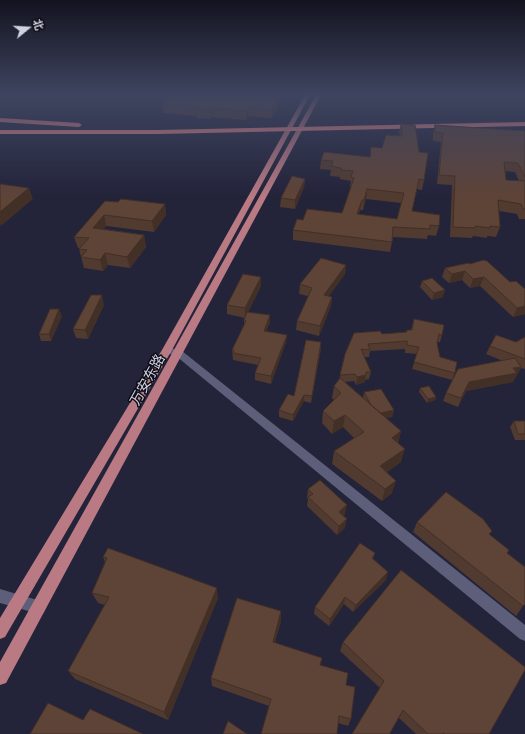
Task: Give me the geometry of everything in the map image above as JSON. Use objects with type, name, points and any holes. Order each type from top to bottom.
[{"type":"highway","points":[[0,132],[158,132],[258,129]]},
{"type":"highway","points":[[0,135],[130,132]]},
{"type":"main road","name":"万安东路","points":[[0,677],[39,607],[290,129]]},
{"type":"main road","name":"万安东路","points":[[0,632],[173,352],[300,129]]},
{"type":"street","points":[[173,352],[525,634]]},
{"type":"street","points":[[0,596],[39,607]]},
{"type":"building","points":[[401,129],[416,129],[419,152],[428,153],[424,180],[419,179],[412,211],[440,215],[439,226],[430,225],[430,229],[393,227],[392,242],[293,230],[297,219],[303,220],[307,209],[342,213],[354,178],[351,177],[353,171],[341,170],[341,168],[331,166],[333,161],[321,160],[324,152],[370,157],[371,147],[382,148],[386,135],[402,136]],"holes":[[[367,189],[404,193],[397,219],[357,214],[362,200],[364,200]]]},
{"type":"building","points":[[435,129],[499,129],[525,131],[525,177],[518,163],[504,162],[506,180],[525,181],[525,209],[523,209],[521,204],[498,200],[500,227],[453,227],[455,176],[439,175],[443,133],[435,132]]},
{"type":"building","points":[[292,176],[305,179],[295,200],[281,198]]},
{"type":"building","points":[[0,184],[29,188],[0,212]]},
{"type":"building","points":[[121,199],[165,204],[152,221],[104,215],[93,228],[144,235],[127,257],[105,253],[100,260],[81,257],[87,250],[79,249],[89,238],[74,237],[105,201],[118,202]]},
{"type":"building","points":[[321,258],[346,265],[324,295],[332,297],[320,326],[297,321],[312,288],[300,284]]},
{"type":"building","points":[[483,260],[487,261],[510,282],[516,281],[525,289],[525,306],[517,308],[484,277],[473,279],[465,271],[452,274],[445,268],[468,263],[470,264]]},
{"type":"building","points":[[243,274],[261,277],[245,308],[227,305]]},
{"type":"building","points":[[432,278],[445,290],[434,293],[422,281]]},
{"type":"building","points":[[91,295],[102,295],[85,330],[73,329]]},
{"type":"building","points":[[50,309],[59,309],[49,334],[39,334]]},
{"type":"building","points":[[247,312],[270,315],[264,331],[287,335],[271,376],[255,373],[261,358],[233,353],[234,350],[232,350],[246,321],[244,320]]},
{"type":"building","points":[[414,319],[444,325],[442,335],[439,334],[437,343],[440,357],[457,362],[455,373],[414,362],[419,347],[407,345],[407,341],[368,344],[370,350],[361,349],[371,372],[366,372],[366,375],[357,377],[355,374],[340,375],[345,354],[354,333],[380,331],[382,334],[407,332],[407,330],[412,330]]},
{"type":"building","points":[[496,335],[516,342],[525,337],[525,359],[490,346]]},
{"type":"building","points":[[306,340],[321,342],[312,396],[304,395],[293,415],[279,410],[288,394],[294,396]]},
{"type":"building","points":[[515,358],[521,367],[513,368],[517,373],[469,382],[461,398],[446,393],[458,369]]},
{"type":"building","points":[[340,378],[401,431],[392,438],[405,449],[380,466],[396,481],[385,489],[334,451],[364,432],[345,415],[334,421],[323,411],[341,393],[334,386]]},
{"type":"building","points":[[429,386],[436,397],[428,399],[420,388]]},
{"type":"building","points":[[381,389],[394,410],[381,413],[371,405],[364,392]]},
{"type":"building","points":[[514,421],[525,421],[525,434],[518,434]]},
{"type":"building","points":[[320,480],[347,505],[339,512],[347,519],[339,526],[308,497],[313,494],[308,489]]},
{"type":"building","points":[[446,492],[483,519],[492,531],[489,534],[509,550],[507,553],[525,567],[525,604],[523,606],[417,522]]},
{"type":"building","points":[[360,543],[375,553],[372,558],[388,572],[356,605],[345,597],[330,619],[315,607]]},
{"type":"building","points":[[108,548],[217,588],[164,712],[68,671],[109,597],[92,593],[107,558],[103,557]]},
{"type":"building","points":[[401,570],[525,667],[525,670],[489,734],[428,734],[403,710],[390,734],[352,734],[384,681],[343,642]]},
{"type":"building","points":[[237,598],[281,611],[273,642],[322,658],[320,665],[348,673],[346,685],[355,687],[351,719],[339,716],[337,734],[261,734],[271,699],[211,678]]},
{"type":"building","points":[[48,703],[83,720],[90,709],[143,734],[30,734]]},
{"type":"building","points":[[228,721],[247,734],[223,734]]}]
